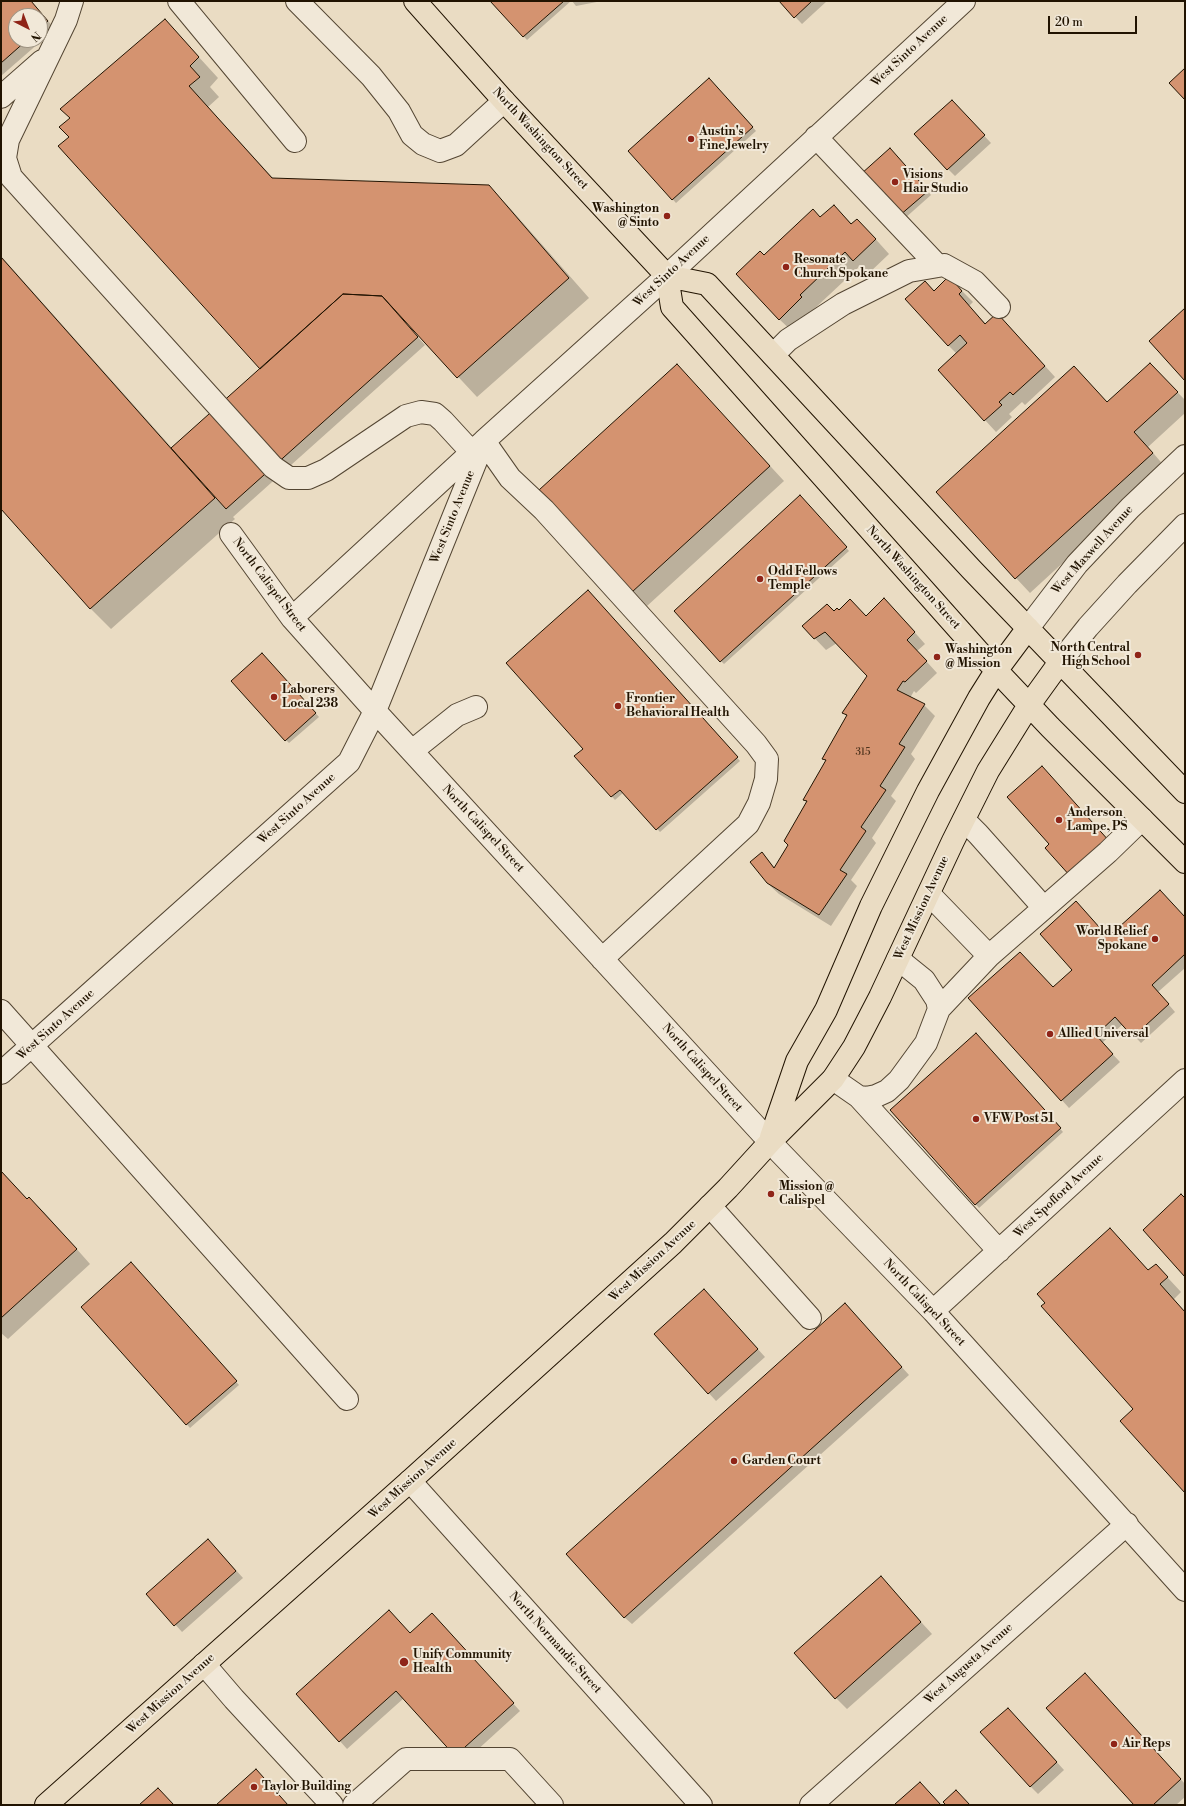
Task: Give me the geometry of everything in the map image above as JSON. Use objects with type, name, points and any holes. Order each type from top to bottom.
[{"type":"main road","name":"North Washington Street","points":[[415,1],[504,101],[667,276],[672,307],[996,671],[1185,862]]},
{"type":"main road","points":[[667,276],[707,284],[971,569],[1185,792]]},
{"type":"main road","name":"West Maxwell Avenue","points":[[996,671],[1028,628]]},
{"type":"main road","name":"West Mission Avenue","points":[[46,1805],[410,1482],[673,1243],[833,1079],[854,1047],[988,771],[1029,704],[1060,662]]},
{"type":"main road","name":"West Mission Avenue","points":[[770,1142],[798,1061],[826,1010],[871,906],[928,792],[979,698],[996,671]]},
{"type":"street","points":[[72,1],[66,20],[8,140],[5,158],[6,181],[273,467],[289,478],[308,478],[326,470],[406,416],[421,412],[435,414],[510,478],[544,510],[756,744],[767,759],[764,785],[759,803],[748,824],[602,959]]},
{"type":"street","points":[[179,1],[295,142]]},
{"type":"street","points":[[297,1],[371,76],[399,111],[412,135],[423,144],[440,151],[456,145],[504,101]]},
{"type":"street","name":"West Sinto Avenue","points":[[1,1073],[350,762],[375,711],[478,450],[964,1]]},
{"type":"street","points":[[1,98],[50,54]]},
{"type":"street","points":[[816,137],[938,266]]},
{"type":"street","points":[[773,355],[788,340],[843,304],[909,271],[944,265],[975,282],[999,307]]},
{"type":"street","points":[[292,618],[478,450]]},
{"type":"street","name":"West Maxwell Avenue","points":[[1028,628],[1077,564],[1130,508],[1185,456]]},
{"type":"street","points":[[1060,662],[1088,627],[1127,584],[1185,525]]},
{"type":"street","name":"North Calispel Street","points":[[231,534],[292,618],[375,711],[770,1142],[933,1311],[1185,1590]]},
{"type":"street","points":[[412,751],[457,715],[476,707]]},
{"type":"street","points":[[859,1097],[866,1098],[876,1096],[886,1091],[899,1080],[926,1043],[939,1009],[989,956],[1108,852],[1142,819]]},
{"type":"street","points":[[964,820],[1044,908]]},
{"type":"street","points":[[929,894],[989,956]]},
{"type":"street","points":[[898,959],[924,980],[937,1000],[939,1009]]},
{"type":"street","points":[[1,1011],[347,1399]]},
{"type":"street","points":[[833,1079],[859,1097],[999,1251]]},
{"type":"street","name":"West Spofford Avenue","points":[[933,1311],[1185,1080]]},
{"type":"street","points":[[710,1206],[810,1318]]},
{"type":"street","name":"North Normandie Street","points":[[410,1482],[701,1805]]},
{"type":"street","name":"West Augusta Avenue","points":[[811,1805],[1126,1524]]},
{"type":"street","points":[[204,1664],[332,1805]]},
{"type":"street","points":[[354,1805],[406,1759],[510,1760],[552,1805]]},
{"type":"building","points":[[1,1],[31,1],[37,8],[8,8],[8,48],[18,48],[1,63]]},
{"type":"building","points":[[490,1],[564,1],[523,37]]},
{"type":"building","points":[[779,1],[812,1],[794,18]]},
{"type":"building","points":[[165,19],[199,57],[190,66],[200,77],[189,86],[272,178],[489,185],[569,278],[457,378],[382,296],[343,294],[260,369],[58,146],[69,137],[59,127],[70,118],[60,109]]},
{"type":"building","points":[[1185,68],[1185,100],[1169,83]]},
{"type":"building","name":"Austin's Fine Jewelry","points":[[709,78],[753,127],[672,200],[628,151]]},
{"type":"building","points":[[952,100],[985,135],[947,170],[914,134]]},
{"type":"building","name":"Visions Hair Studio","points":[[890,148],[928,191],[899,216],[861,174]]},
{"type":"building","name":"Resonate Church Spokane","points":[[834,205],[851,224],[857,219],[876,239],[853,261],[845,252],[800,295],[802,297],[779,320],[736,274],[760,251],[764,255],[813,209],[820,217]]},
{"type":"building","points":[[1,257],[215,498],[90,609],[1,509]]},
{"type":"building","points":[[949,276],[962,291],[959,294],[985,324],[997,313],[1045,366],[1013,395],[1010,392],[999,402],[1002,405],[984,421],[938,370],[967,343],[960,335],[948,346],[905,299],[925,281],[934,291]]},
{"type":"building","points":[[343,294],[382,296],[418,337],[226,509],[171,448]]},
{"type":"building","points":[[1185,308],[1185,381],[1149,341]]},
{"type":"building","points":[[1150,363],[1178,392],[1134,432],[1153,453],[1015,579],[936,492],[1074,366],[1107,402]]},
{"type":"building","points":[[677,364],[770,466],[632,592],[539,490]]},
{"type":"building","name":"Odd Fellows Temple","points":[[800,495],[847,547],[720,662],[674,611]]},
{"type":"building","name":"Frontier Behavioral Health","points":[[588,590],[738,757],[656,830],[620,790],[611,797],[574,756],[583,749],[506,663]]},
{"type":"building","points":[[884,598],[915,632],[907,640],[927,661],[905,682],[903,681],[897,690],[925,704],[899,744],[905,747],[880,786],[886,790],[861,827],[866,831],[840,870],[847,874],[819,915],[767,883],[750,862],[762,852],[774,868],[788,845],[784,841],[807,801],[803,800],[826,760],[822,759],[847,715],[842,713],[867,676],[825,632],[814,639],[802,626],[827,604],[834,611],[837,608],[839,610],[850,599],[866,616]]},
{"type":"building","name":"Laborers Local 238","points":[[262,653],[316,713],[285,741],[231,681]]},
{"type":"building","name":"Anderson Lampe, PS","points":[[1042,766],[1110,842],[1071,877],[1045,848],[1049,844],[1007,797]]},
{"type":"building","points":[[1160,890],[1185,917],[1185,954],[1152,985],[1169,1004],[1133,1037],[1115,1017],[1096,1035],[1113,1054],[1061,1101],[968,998],[1020,952],[1053,987],[1072,970],[1040,934],[1076,901],[1108,937]]},
{"type":"building","name":"VFW Post 51","points":[[976,1033],[1061,1128],[975,1205],[890,1110]]},
{"type":"building","points":[[1,1171],[27,1199],[29,1197],[77,1249],[1,1318]]},
{"type":"building","points":[[1181,1194],[1185,1198],[1185,1277],[1143,1230]]},
{"type":"building","points":[[1110,1228],[1148,1270],[1156,1264],[1168,1277],[1160,1284],[1185,1312],[1185,1493],[1120,1421],[1133,1409],[1041,1306],[1045,1303],[1037,1294]]},
{"type":"building","points":[[131,1262],[237,1381],[186,1425],[81,1307]]},
{"type":"building","points":[[704,1289],[758,1349],[708,1394],[654,1334]]},
{"type":"building","name":"Garden Court","points":[[845,1303],[902,1367],[624,1618],[566,1554]]},
{"type":"building","points":[[208,1539],[236,1571],[174,1626],[146,1594]]},
{"type":"building","points":[[881,1576],[921,1622],[835,1699],[794,1653]]},
{"type":"building","name":"Unify Community Health","points":[[389,1610],[410,1633],[432,1613],[514,1703],[455,1756],[396,1691],[339,1742],[296,1694]]},
{"type":"building","name":"Air Reps","points":[[1085,1673],[1181,1779],[1153,1805],[1134,1805],[1046,1708]]},
{"type":"building","points":[[1008,1708],[1057,1762],[1030,1787],[980,1732]]},
{"type":"building","name":"Taylor Building","points":[[256,1769],[288,1805],[216,1805]]},
{"type":"building","points":[[920,1782],[941,1805],[895,1804]]},
{"type":"building","points":[[158,1788],[174,1805],[139,1805]]},
{"type":"building","points":[[956,1790],[970,1805],[946,1805],[943,1802]]},
{"type":"place","name":"Austin's Fine Jewelry","points":[[691,139]]},
{"type":"place","name":"Visions Hair Studio","points":[[895,182]]},
{"type":"place","name":"Washington @ Sinto","points":[[667,216]]},
{"type":"place","name":"Resonate Church Spokane","points":[[786,267]]},
{"type":"place","name":"Odd Fellows Temple","points":[[760,579]]},
{"type":"place","name":"North Central High School","points":[[1138,655]]},
{"type":"place","name":"Washington @ Mission","points":[[937,657]]},
{"type":"place","name":"Laborers Local 238","points":[[274,697]]},
{"type":"place","name":"Frontier Behavioral Health","points":[[618,706]]},
{"type":"place","name":"Anderson Lampe, PS","points":[[1059,820]]},
{"type":"place","name":"World Relief Spokane","points":[[1155,939]]},
{"type":"place","name":"Allied Universal","points":[[1050,1034]]},
{"type":"place","name":"VFW Post 51","points":[[976,1119]]},
{"type":"place","name":"Mission @ Calispel","points":[[771,1194]]},
{"type":"place","name":"Garden Court","points":[[734,1461]]},
{"type":"place","name":"Unify Community Health","points":[[404,1662]]},
{"type":"place","name":"Air Reps","points":[[1114,1744]]},
{"type":"place","name":"Taylor Building","points":[[254,1787]]}]
